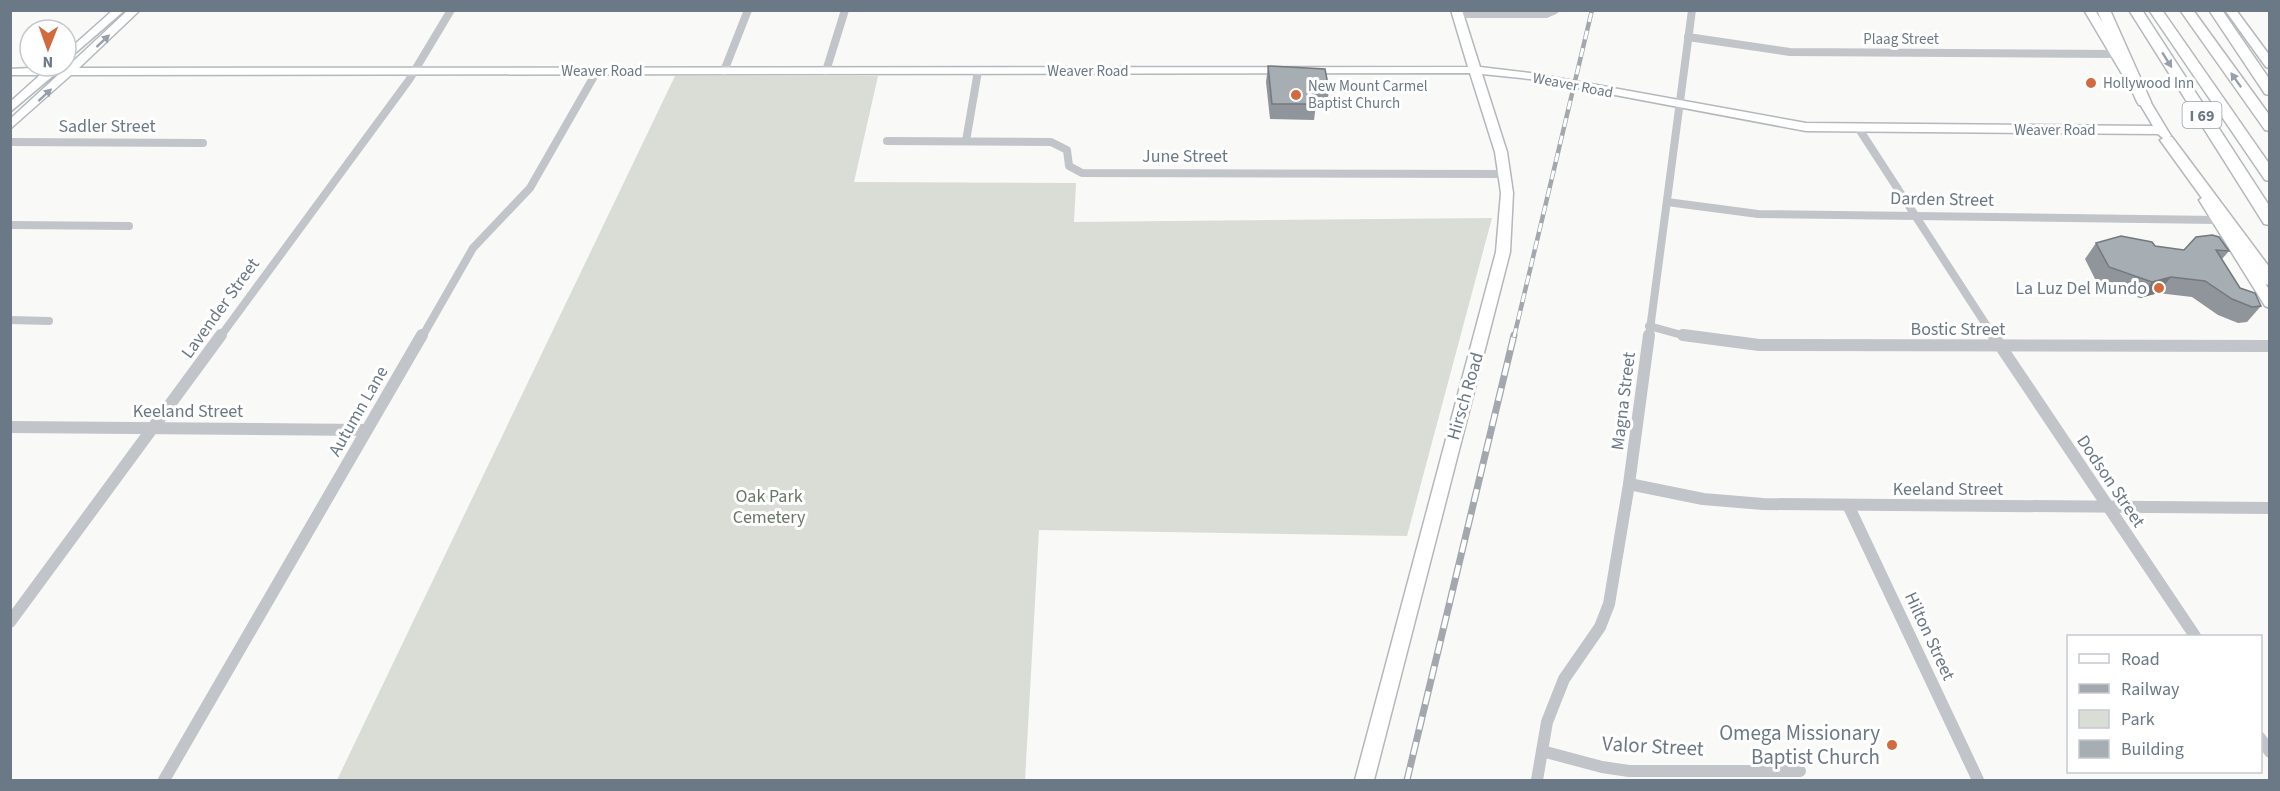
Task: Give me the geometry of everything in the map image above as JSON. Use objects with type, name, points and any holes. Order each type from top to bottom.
[{"type":"highway","points":[[2103,10],[2144,102]]},
{"type":"highway","name":"I 69","points":[[2135,10],[2270,220]]},
{"type":"highway","name":"I 69","points":[[2155,10],[2270,177]]},
{"type":"highway","name":"I 69","points":[[2186,10],[2270,127]]},
{"type":"highway","points":[[2215,10],[2270,91]]},
{"type":"highway","points":[[2164,135],[2270,280]]},
{"type":"street","points":[[78,47],[120,10]]},
{"type":"street","points":[[78,64],[135,10]]},
{"type":"street","name":"Lavender Street","points":[[10,622],[415,71],[451,10]]},
{"type":"street","points":[[724,71],[748,10]]},
{"type":"street","points":[[826,71],[845,10]]},
{"type":"street","name":"Magna Street","points":[[1537,780],[1547,722],[1564,679],[1600,627],[1609,603],[1629,484],[1692,10]]},
{"type":"street","points":[[2089,10],[2164,135],[2270,303]]},
{"type":"street","points":[[2230,10],[2270,65]]},
{"type":"street","points":[[1457,12],[1546,14],[1555,11]]},
{"type":"street","name":"Hirsch Road","points":[[1364,780],[1442,479],[1498,279],[1506,225],[1507,193],[1501,152],[1473,70],[1457,12]]},
{"type":"street","name":"Plaag Street","points":[[1688,37],[1790,52],[2115,54]]},
{"type":"street","name":"Weaver Road","points":[[78,72],[1473,70],[1530,76],[1783,124],[1859,129],[2164,135]]},
{"type":"street","name":"Autumn Lane","points":[[164,780],[473,248],[530,188],[597,71]]},
{"type":"street","points":[[966,141],[978,71]]},
{"type":"street","points":[[10,109],[44,78]]},
{"type":"street","points":[[10,126],[63,78]]},
{"type":"street","name":"Dodson Street","points":[[1859,129],[2107,507],[2194,635]]},
{"type":"street","name":"June Street","points":[[887,141],[1059,144],[1067,150],[1066,165],[1070,170],[1082,172],[1504,174]]},
{"type":"street","name":"Sadler Street","points":[[10,142],[203,143]]},
{"type":"street","name":"Darden Street","points":[[1667,202],[1734,213],[2217,220]]},
{"type":"street","points":[[10,225],[129,226]]},
{"type":"street","points":[[10,320],[49,321]]},
{"type":"street","name":"Bostic Street","points":[[1649,326],[1691,337],[1759,345],[2270,346]]},
{"type":"street","name":"Keeland Street","points":[[10,427],[366,430]]},
{"type":"street","name":"Keeland Street","points":[[1629,484],[1730,502],[1849,507],[2270,508]]},
{"type":"street","name":"Hilton Street","points":[[1849,507],[1978,780]]},
{"type":"street","name":"Valor Street","points":[[1542,751],[1602,767],[1629,771],[1800,771]]},
{"type":"green space","name":"Oak Park Cemetery","points":[[675,76],[878,76],[854,182],[1076,183],[1074,222],[1492,218],[1407,536],[1039,530],[1025,780],[337,780]]},
{"type":"building","points":[[1268,66],[1325,69],[1329,90],[1314,90],[1316,104],[1272,104]]},
{"type":"building","points":[[2212,235],[2219,237],[2229,251],[2216,250],[2240,288],[2255,293],[2261,306],[2252,307],[2232,299],[2205,281],[2171,277],[2152,282],[2109,267],[2096,243],[2121,236],[2152,242],[2155,246],[2184,250],[2196,237]]},
{"type":"railway","points":[[1514,337],[1592,10]]},
{"type":"railway","points":[[1407,780],[1514,335]]},
{"type":"place","name":"Hollywood Inn","points":[[2091,83]]},
{"type":"place","name":"New Mount Carmel Baptist Church","points":[[1296,95]]},
{"type":"place","name":"La Luz Del Mundo","points":[[2159,288]]},
{"type":"place","name":"Omega Missionary Baptist Church","points":[[1892,745]]}]
